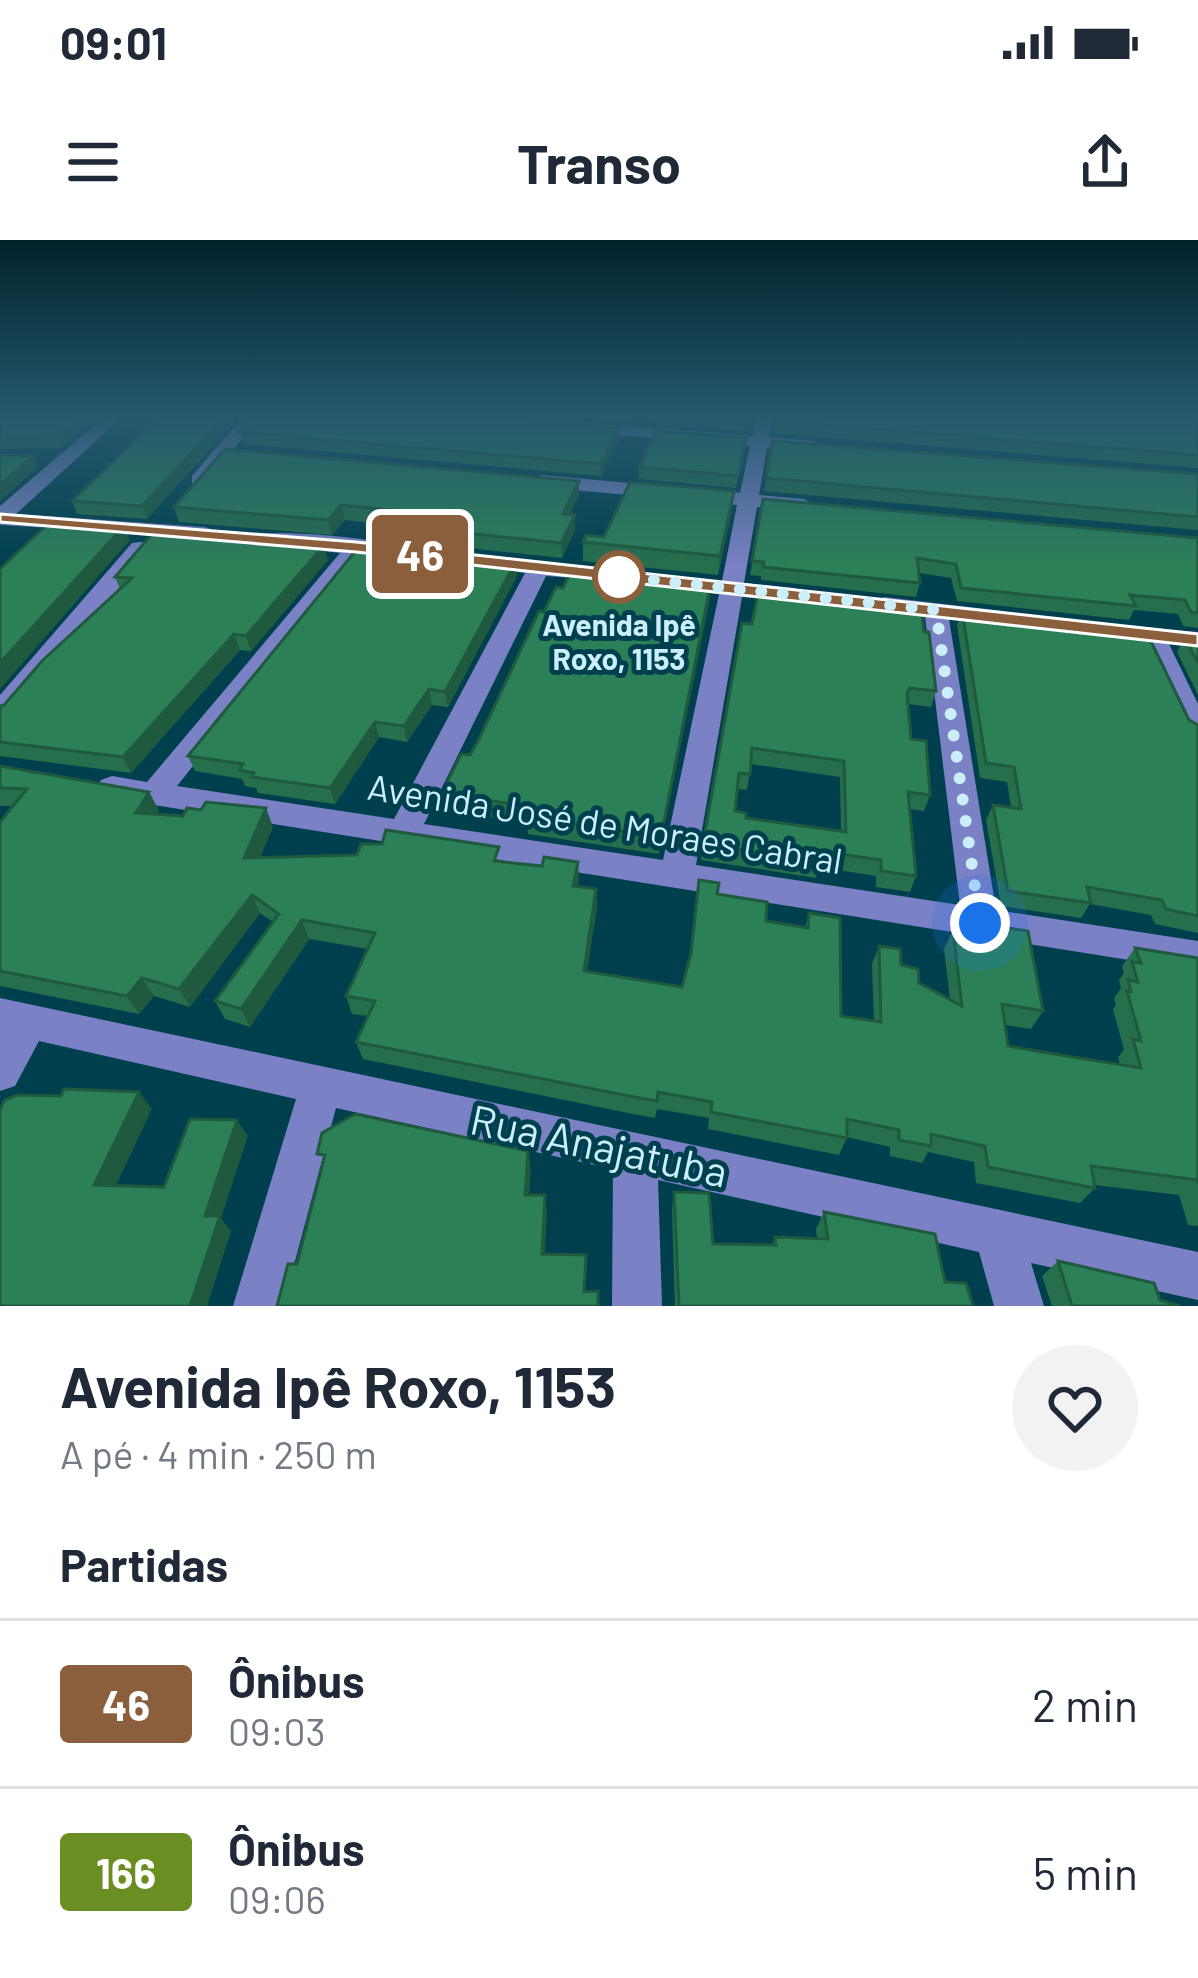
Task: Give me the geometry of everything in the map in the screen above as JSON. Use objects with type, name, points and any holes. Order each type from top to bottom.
[{"type":"street","points":[[0,518],[57,468]]},
{"type":"street","points":[[0,712],[171,513],[220,468]]},
{"type":"street","points":[[677,874],[753,468]]},
{"type":"street","points":[[508,478],[818,507]]},
{"type":"street","points":[[0,518],[171,513],[235,536],[821,598]]},
{"type":"street","points":[[154,794],[356,547]]},
{"type":"street","points":[[403,833],[539,568]]},
{"type":"street","points":[[867,602],[1022,620]]},
{"type":"street","points":[[936,610],[980,923]]},
{"type":"street","points":[[1087,628],[1198,640]]},
{"type":"street","points":[[1152,636],[1198,733]]},
{"type":"street","name":"Avenida José de Moraes Cabral","points":[[88,783],[1198,956]]},
{"type":"street","points":[[0,1072],[15,1019]]},
{"type":"street","name":"Rua Anajatuba","points":[[15,1019],[1198,1276]]},
{"type":"street","points":[[258,1306],[321,1085]]},
{"type":"street","points":[[635,1154],[637,1306]]},
{"type":"street","points":[[998,1233],[1019,1306]]},
{"type":"building","points":[[0,468],[20,468],[0,485]]},
{"type":"building","points":[[106,468],[178,468],[142,506],[72,501]]},
{"type":"building","points":[[209,468],[432,468],[579,481],[563,514],[575,515],[561,543],[389,525],[401,511],[341,505],[328,520],[174,507]]},
{"type":"building","points":[[647,468],[740,468],[738,476]]},
{"type":"building","points":[[768,468],[1117,468],[1198,474],[1198,517],[766,478]]},
{"type":"building","points":[[630,482],[734,491],[720,556],[583,542],[586,535],[604,537]]},
{"type":"building","points":[[763,499],[1198,538],[1198,613],[1191,612],[1185,600],[1130,595],[1136,606],[961,588],[956,564],[917,558],[920,583],[763,567],[764,562],[752,561]]},
{"type":"building","points":[[52,520],[124,526],[0,663],[0,569]]},
{"type":"building","points":[[157,528],[324,545],[246,636],[234,634],[123,757],[0,742],[0,706],[132,578],[115,577]]},
{"type":"building","points":[[374,546],[516,561],[445,692],[429,689],[404,726],[375,722],[330,788],[252,777],[254,773],[239,770],[243,764],[188,756],[357,549]]},
{"type":"building","points":[[573,567],[711,582],[661,837],[527,817],[531,807],[442,793],[461,754],[470,755],[479,739],[539,611],[544,612],[556,587],[563,588]]},
{"type":"building","points":[[759,588],[921,606],[936,691],[910,688],[907,693],[911,739],[926,741],[930,795],[908,792],[916,876],[881,871],[881,860],[820,851],[820,862],[703,844],[742,623],[752,624]],"holes":[[[752,748],[844,761],[846,832],[746,818],[746,813],[735,811],[739,773],[750,774]]]},
{"type":"building","points":[[962,611],[1146,631],[1189,720],[1198,725],[1198,916],[1166,909],[1162,900],[1087,887],[1091,903],[1008,891],[993,805],[1021,809],[1014,767],[986,763]]},
{"type":"building","points":[[1185,638],[1198,639],[1198,663]]},
{"type":"building","points":[[0,766],[149,792],[136,813],[183,816],[187,808],[201,810],[206,802],[266,808],[244,858],[357,855],[361,844],[382,844],[386,830],[499,847],[494,861],[542,866],[544,857],[578,862],[573,886],[596,889],[584,971],[682,987],[691,954],[699,880],[719,883],[717,894],[767,902],[766,921],[808,928],[809,913],[840,918],[841,1016],[881,1022],[879,946],[900,949],[901,965],[918,969],[919,983],[962,1006],[953,930],[991,936],[989,925],[1028,931],[1043,1011],[1002,1004],[1008,1046],[1141,1068],[1133,1039],[1141,1041],[1127,991],[1131,992],[1128,980],[1138,982],[1132,962],[1141,963],[1135,948],[1198,958],[1198,1183],[1091,1166],[1095,1188],[988,1167],[985,1146],[931,1134],[931,1146],[899,1140],[899,1130],[847,1119],[847,1138],[711,1112],[712,1102],[658,1092],[657,1101],[356,1042],[375,1001],[346,996],[375,933],[302,920],[241,1009],[215,1001],[279,914],[252,895],[179,989],[142,978],[127,996],[0,971],[0,822],[27,789],[0,788]]},
{"type":"building","points":[[64,1089],[139,1092],[94,1185],[164,1187],[190,1119],[237,1120],[205,1216],[220,1216],[190,1306],[0,1306],[0,1109],[5,1100],[17,1095],[61,1096]]},
{"type":"building","points":[[355,1114],[528,1151],[525,1195],[545,1195],[542,1254],[586,1255],[584,1292],[598,1291],[598,1306],[277,1306],[288,1264],[297,1264],[325,1155],[317,1154],[322,1133]]},
{"type":"building","points":[[674,1192],[709,1193],[713,1244],[776,1245],[775,1237],[828,1239],[824,1212],[935,1234],[945,1282],[966,1283],[973,1306],[679,1306]]},
{"type":"building","points":[[1058,1261],[1154,1283],[1160,1300],[1180,1306],[1072,1306]]},
{"type":"bus line","name":"46","points":[[0,519],[356,547],[1198,640]]},
{"type":"place","name":"Avenida Ipê Roxo, 1153","points":[[619,577]]},
{"type":"route","points":[[619,577],[615,576],[936,610],[980,923]]}]
